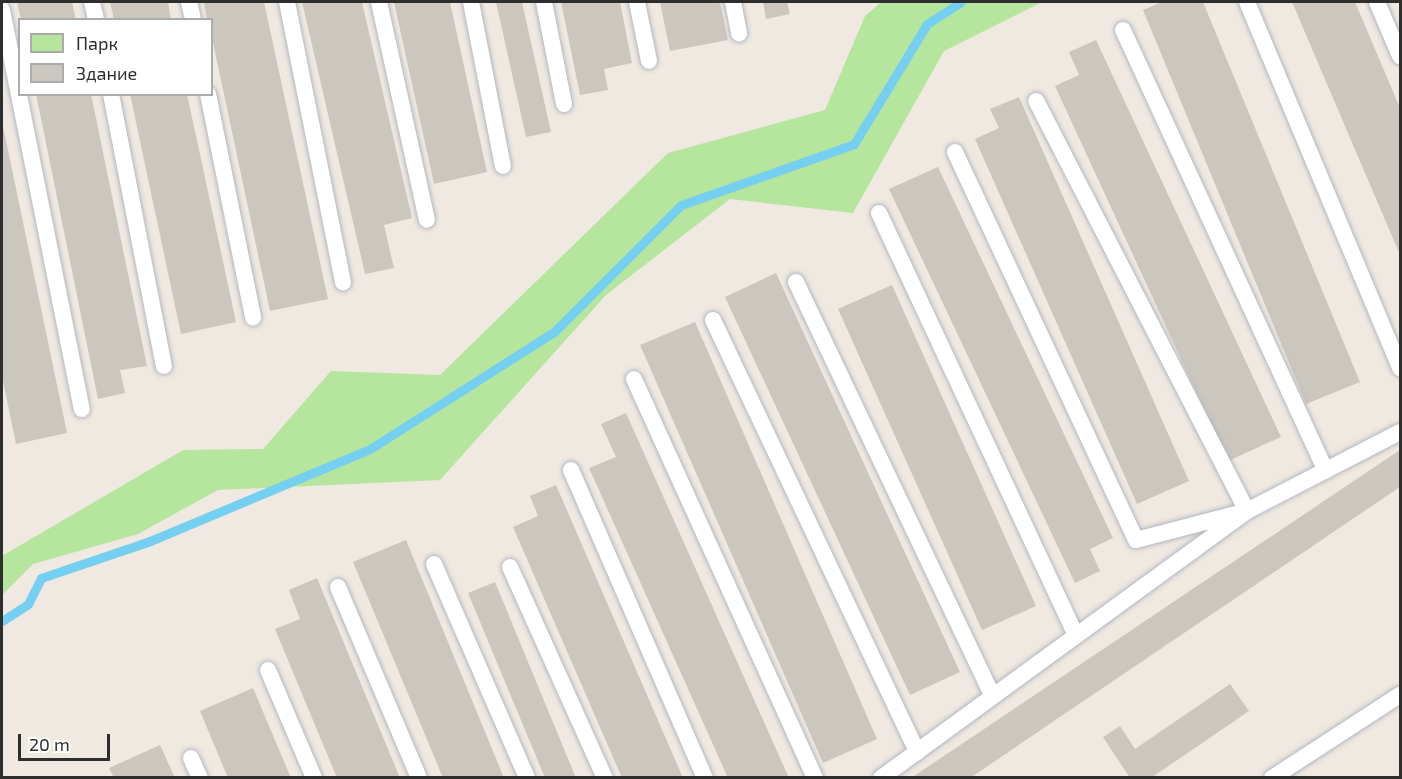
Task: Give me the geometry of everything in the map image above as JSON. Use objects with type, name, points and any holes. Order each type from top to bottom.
[{"type":"lane","points":[[93,2],[96,18]]},
{"type":"lane","points":[[189,2],[193,18]]},
{"type":"lane","points":[[287,2],[343,282]]},
{"type":"lane","points":[[379,2],[427,220]]},
{"type":"lane","points":[[471,2],[503,166]]},
{"type":"lane","points":[[544,2],[564,104]]},
{"type":"lane","points":[[637,2],[649,61]]},
{"type":"lane","points":[[733,2],[739,33]]},
{"type":"lane","points":[[1247,2],[1401,368]]},
{"type":"lane","points":[[1377,2],[1401,56]]},
{"type":"lane","points":[[2,10],[18,90]]},
{"type":"lane","points":[[1123,30],[1326,471]]},
{"type":"lane","points":[[19,96],[82,409]]},
{"type":"lane","points":[[111,96],[164,366]]},
{"type":"lane","points":[[208,96],[253,318]]},
{"type":"lane","points":[[1036,101],[1247,511]]},
{"type":"lane","points":[[955,152],[1136,540],[1247,511]]},
{"type":"lane","points":[[879,213],[1076,635]]},
{"type":"lane","points":[[796,282],[993,696]]},
{"type":"lane","points":[[713,320],[916,752]]},
{"type":"lane","points":[[634,379],[815,777]]},
{"type":"lane","points":[[881,777],[1247,511],[1401,432]]},
{"type":"lane","points":[[571,470],[705,777]]},
{"type":"lane","points":[[434,564],[527,777]]},
{"type":"lane","points":[[510,567],[605,777]]},
{"type":"lane","points":[[338,587],[419,777]]},
{"type":"lane","points":[[268,670],[314,777]]},
{"type":"lane","points":[[1272,777],[1401,695]]},
{"type":"lane","points":[[191,758],[200,777]]},
{"type":"green space","points":[[881,2],[1042,2],[944,51],[853,213],[730,199],[606,295],[440,480],[218,490],[138,534],[33,564],[2,595],[2,556],[183,450],[263,449],[331,371],[440,375],[668,153],[825,110],[865,16]]},
{"type":"building","points":[[17,2],[72,2],[76,18],[21,18]]},
{"type":"building","points":[[110,2],[168,2],[171,18],[114,18]]},
{"type":"building","points":[[204,2],[264,2],[328,299],[270,311],[213,43],[213,18],[207,18]]},
{"type":"building","points":[[302,2],[362,2],[412,218],[384,225],[394,268],[365,274]]},
{"type":"building","points":[[394,2],[450,2],[487,172],[434,184]]},
{"type":"building","points":[[496,2],[522,2],[551,132],[526,137]]},
{"type":"building","points":[[561,2],[620,2],[632,63],[604,69],[608,90],[580,95]]},
{"type":"building","points":[[660,2],[720,2],[728,40],[670,51]]},
{"type":"building","points":[[763,2],[787,2],[790,14],[766,19]]},
{"type":"building","points":[[1162,2],[1203,2],[1360,382],[1306,404],[1143,10]]},
{"type":"building","points":[[1292,2],[1355,2],[1400,108],[1400,255]]},
{"type":"building","points":[[1096,40],[1281,437],[1228,461],[1055,86],[1079,75],[1069,52]]},
{"type":"building","points":[[36,96],[91,96],[147,366],[120,370],[125,393],[98,399]]},
{"type":"building","points":[[130,96],[187,96],[236,322],[181,334]]},
{"type":"building","points":[[1019,97],[1189,481],[1137,504],[975,139],[999,128],[990,109]]},
{"type":"building","points":[[3,126],[67,433],[16,444],[2,376]]},
{"type":"building","points":[[938,167],[1113,538],[1090,549],[1100,571],[1075,583],[889,189]]},
{"type":"building","points":[[776,273],[960,672],[910,695],[725,297]]},
{"type":"building","points":[[892,285],[1036,606],[982,630],[838,309]]},
{"type":"building","points":[[695,322],[877,739],[823,763],[640,345]]},
{"type":"building","points":[[626,413],[789,778],[728,778],[589,468],[616,457],[601,424]]},
{"type":"building","points":[[1400,450],[1400,487],[970,778],[911,778]]},
{"type":"building","points":[[556,485],[683,778],[622,778],[513,527],[538,516],[530,496]]},
{"type":"building","points":[[406,540],[504,778],[443,778],[353,562]]},
{"type":"building","points":[[317,578],[400,778],[337,778],[275,629],[300,619],[289,590]]},
{"type":"building","points":[[495,582],[576,778],[545,778],[468,593]]},
{"type":"building","points":[[1230,684],[1249,711],[1151,778],[1130,778],[1103,737],[1120,726],[1135,749]]},
{"type":"building","points":[[253,688],[291,778],[228,778],[200,711]]},
{"type":"building","points":[[160,745],[175,778],[114,778],[109,768]]},
{"type":"waterway","points":[[2,621],[28,604],[41,578],[150,541],[370,449],[555,331],[681,205],[854,144],[927,24],[961,2]]}]
